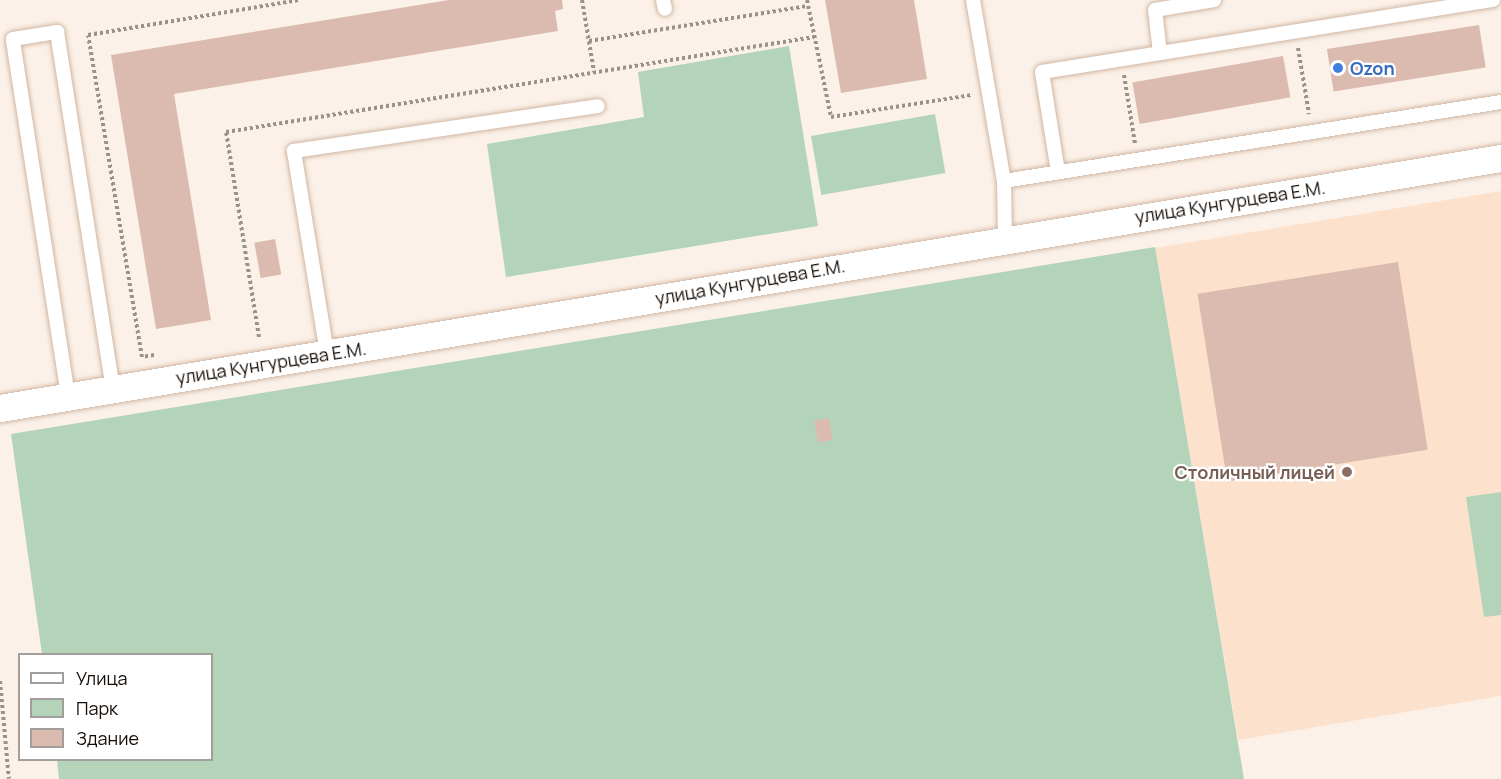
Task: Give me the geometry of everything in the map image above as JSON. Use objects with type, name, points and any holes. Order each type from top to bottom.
[{"type":"street","name":"улица Кунгурцева Е.М.","points":[[0,408],[1005,238],[1501,158]]},
{"type":"lane","points":[[973,0],[1004,181],[1005,238]]},
{"type":"lane","points":[[1160,53],[1155,10],[1214,0]]},
{"type":"lane","points":[[1058,172],[1042,72],[1295,31],[1429,5],[1493,0]]},
{"type":"lane","points":[[68,396],[13,39],[57,32],[113,389]]},
{"type":"lane","points":[[1004,181],[1501,102]]},
{"type":"lane","points":[[327,353],[294,151],[598,105]]},
{"type":"path","points":[[164,353],[142,357],[88,35],[300,0]]},
{"type":"path","points":[[582,0],[594,72]]},
{"type":"path","points":[[807,0],[831,117],[976,95],[974,84]]},
{"type":"path","points":[[589,41],[808,6]]},
{"type":"path","points":[[1295,31],[1313,133]]},
{"type":"path","points":[[251,339],[262,337],[226,132],[814,37]]},
{"type":"path","points":[[0,681],[9,779]]},
{"type":"shaded area","name":"Столичный лицей","points":[[1501,191],[1501,696],[1238,740],[1155,248]]},
{"type":"green space","points":[[789,46],[818,226],[506,277],[487,144],[644,117],[638,72]]},
{"type":"green space","points":[[935,114],[945,173],[821,195],[811,136]]},
{"type":"green space","points":[[1155,247],[1244,779],[59,779],[57,761],[213,761],[213,653],[42,653],[11,434]]},
{"type":"green space","points":[[1501,492],[1501,615],[1484,617],[1466,497]]},
{"type":"building","points":[[449,0],[562,0],[563,9],[555,11],[558,31],[174,94],[211,320],[156,329],[111,55]]},
{"type":"building","points":[[825,0],[914,0],[927,79],[841,93]]},
{"type":"building","points":[[1479,25],[1486,67],[1334,92],[1327,49]]},
{"type":"building","points":[[1283,56],[1290,97],[1140,124],[1132,83]]},
{"type":"building","points":[[275,239],[281,274],[261,278],[254,243]]},
{"type":"building","points":[[1398,262],[1428,450],[1227,481],[1197,294]]},
{"type":"building","points":[[829,418],[833,440],[818,442],[814,421]]},
{"type":"place","name":"Ozon","points":[[1338,68]]},
{"type":"place","name":"Столичный лицей","points":[[1347,472]]}]
